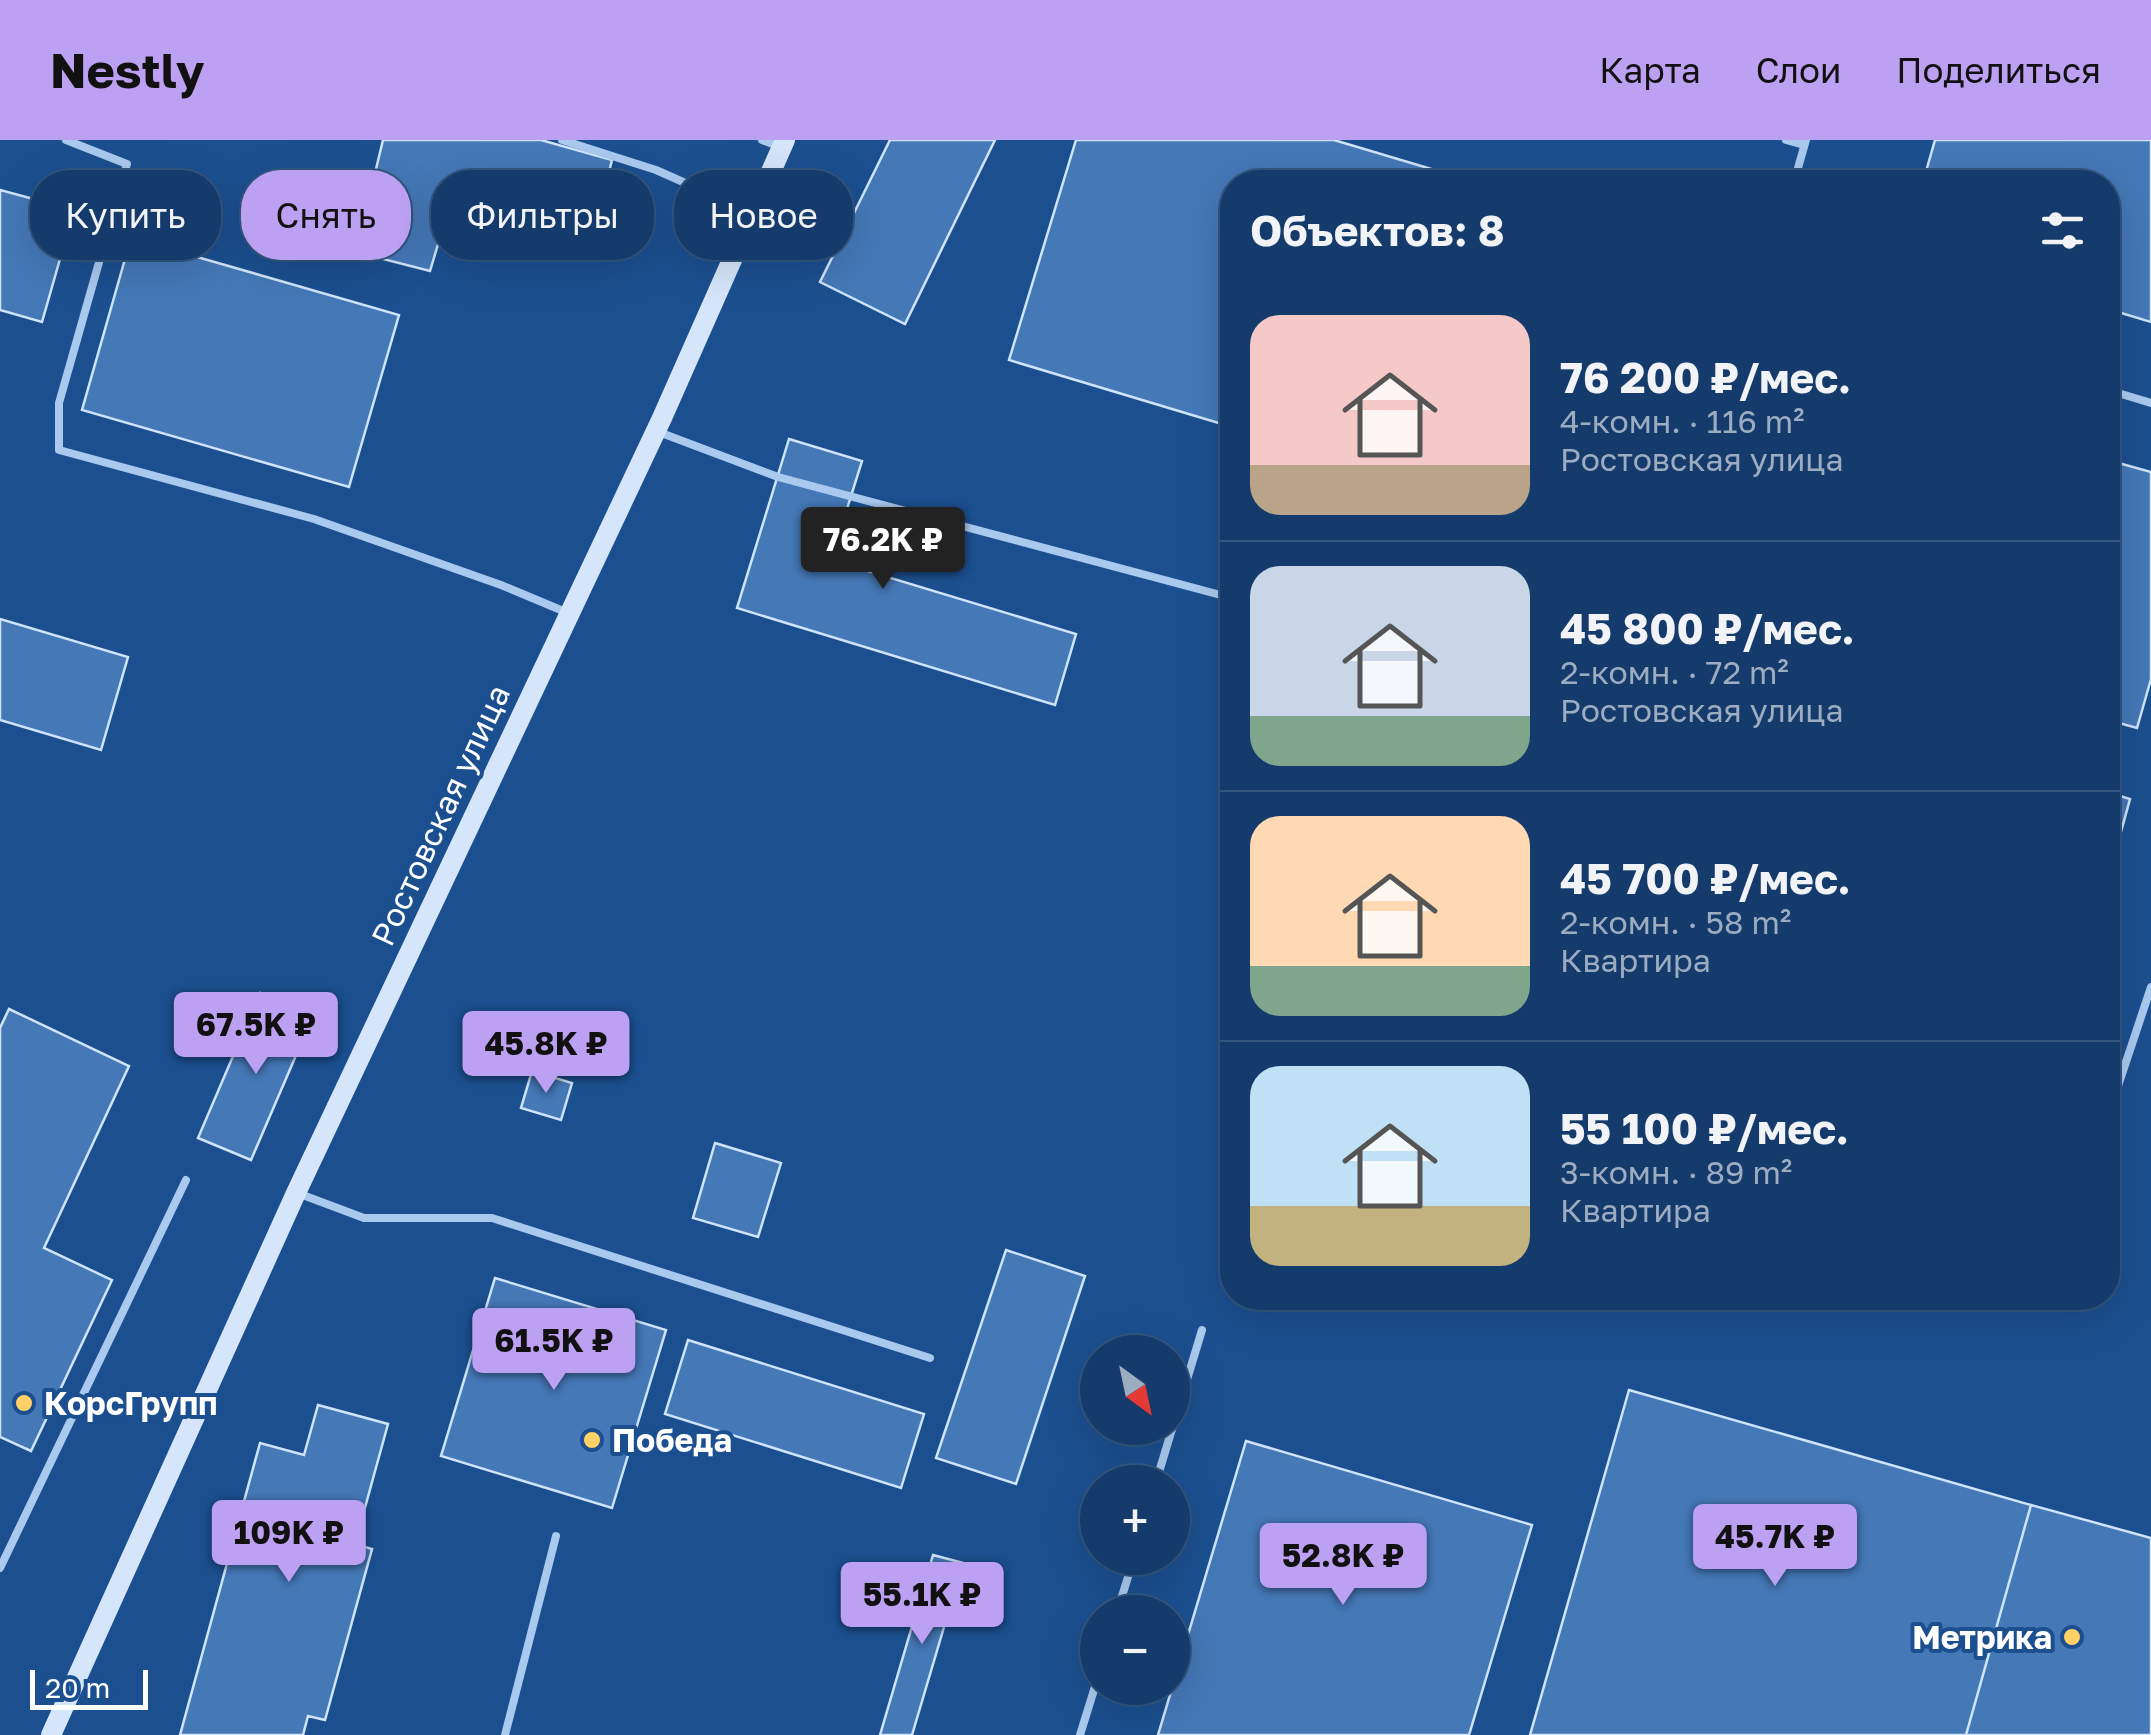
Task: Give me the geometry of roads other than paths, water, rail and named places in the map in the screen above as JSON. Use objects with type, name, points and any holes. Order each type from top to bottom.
[{"type":"street","name":"Ростовская улица","points":[[767,170],[776,143]]},
{"type":"street","name":"Ростовская улица","points":[[52,1735],[296,1192],[656,431],[732,260]]},
{"type":"lane","points":[[66,140],[127,164],[59,403],[59,450],[314,519],[501,585],[568,614]]},
{"type":"lane","points":[[562,140],[674,178]]},
{"type":"lane","points":[[1786,140],[1805,142],[1797,170]]},
{"type":"lane","points":[[2120,394],[2151,403]]},
{"type":"lane","points":[[656,431],[778,476],[1220,595]]},
{"type":"lane","points":[[2120,1080],[2151,987]]},
{"type":"lane","points":[[0,1568],[186,1180]]},
{"type":"lane","points":[[296,1192],[364,1218],[492,1218],[930,1358]]},
{"type":"lane","points":[[1161,1465],[1202,1330]]},
{"type":"lane","points":[[505,1735],[556,1536]]},
{"type":"lane","points":[[1080,1735],[1089,1705]]},
{"type":"place","name":"КорсГрупп","points":[[24,1403]]},
{"type":"place","name":"Победа","points":[[592,1440]]},
{"type":"place","name":"Метрика","points":[[2072,1637]]}]
